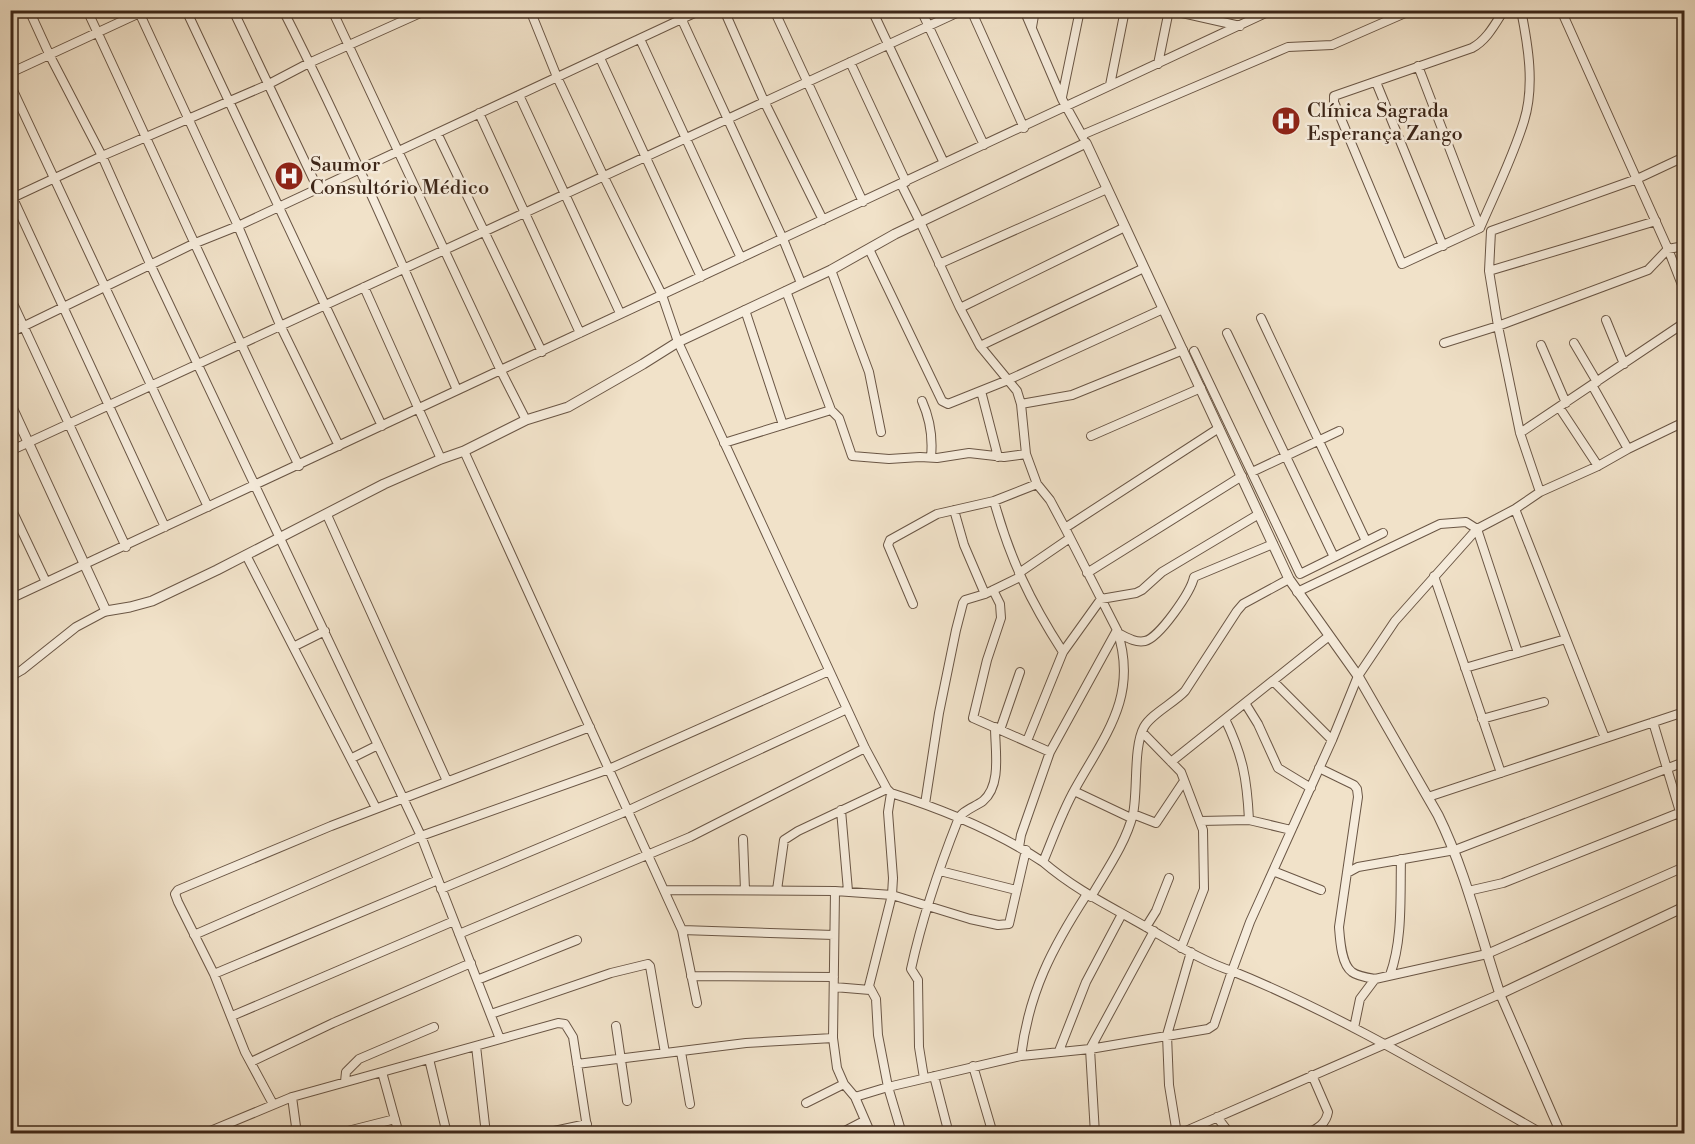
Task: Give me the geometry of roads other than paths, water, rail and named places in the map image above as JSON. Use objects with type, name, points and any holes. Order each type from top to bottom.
[{"type":"street","points":[[29,10],[102,156],[151,266],[421,836],[501,1039]]},
{"type":"street","points":[[87,10],[147,137],[193,244],[299,465]]},
{"type":"street","points":[[186,10],[382,426]]},
{"type":"street","points":[[233,10],[318,189]]},
{"type":"street","points":[[283,10],[404,268],[457,390]]},
{"type":"street","points":[[332,10],[526,420]]},
{"type":"street","points":[[165,527],[11,196],[267,85],[309,63],[427,10]]},
{"type":"street","points":[[530,10],[557,77],[662,295],[678,342],[724,443],[865,748],[889,791],[892,895],[869,986],[876,999],[878,1035],[888,1087],[902,1134]]},
{"type":"street","points":[[10,333],[193,244],[238,226],[701,10]]},
{"type":"street","points":[[724,10],[764,101],[823,220]]},
{"type":"street","points":[[774,10],[863,202]]},
{"type":"street","points":[[872,10],[944,163]]},
{"type":"street","points":[[921,10],[984,145]]},
{"type":"street","points":[[10,451],[963,10]]},
{"type":"street","points":[[971,10],[1024,128]]},
{"type":"street","points":[[777,890],[781,846],[784,840],[841,810],[889,791],[959,817],[1022,849],[1089,896],[1181,948],[1279,990],[1385,1043],[1540,1132],[1562,1133],[1500,994],[1455,850],[1428,797],[1358,676],[1289,579],[1084,139],[1062,99],[1024,10]]},
{"type":"street","points":[[1032,27],[1035,10]]},
{"type":"street","points":[[1062,99],[1080,10]]},
{"type":"street","points":[[1110,86],[1125,10]]},
{"type":"street","points":[[1214,20],[1216,10]]},
{"type":"street","points":[[10,599],[419,410],[620,313],[1024,128],[1272,10]]},
{"type":"street","points":[[10,677],[76,627],[106,611],[130,608],[152,601],[327,515],[384,484],[465,451],[526,420],[568,407],[678,342],[831,270],[1084,139],[1288,47],[1332,45],[1412,10]]},
{"type":"street","points":[[1504,10],[1480,44],[1336,94],[1334,99],[1339,113],[1401,263],[1404,264],[1480,228],[1525,120],[1529,65],[1521,10]]},
{"type":"street","points":[[1562,10],[1656,221],[1684,290]]},
{"type":"street","points":[[1158,64],[1169,11],[1240,26]]},
{"type":"street","points":[[10,73],[141,12],[280,325],[339,446]]},
{"type":"street","points":[[682,20],[801,283]]},
{"type":"street","points":[[640,39],[741,258]]},
{"type":"street","points":[[600,58],[701,277]]},
{"type":"street","points":[[850,62],[960,308],[980,346],[998,371],[1017,391],[1021,404],[1026,454],[1037,484],[1050,500],[1065,528],[1123,647],[1124,686],[1117,708],[1099,749],[1074,791],[1043,862]]},
{"type":"street","points":[[1418,66],[1480,228]]},
{"type":"street","points":[[1376,82],[1443,246]]},
{"type":"street","points":[[10,84],[208,507]]},
{"type":"street","points":[[519,95],[620,313]]},
{"type":"street","points":[[479,113],[580,333]]},
{"type":"street","points":[[437,134],[542,352]]},
{"type":"street","points":[[1540,492],[1520,433],[1498,326],[1489,271],[1491,231],[1636,179],[1684,157]]},
{"type":"street","points":[[939,264],[1107,189]]},
{"type":"street","points":[[1489,271],[1656,221]]},
{"type":"street","points":[[960,308],[1125,227]]},
{"type":"street","points":[[1444,343],[1498,326],[1648,270],[1668,249],[1684,246]]},
{"type":"street","points":[[869,249],[942,401],[948,404],[1008,380],[1163,309]]},
{"type":"street","points":[[980,346],[1144,268]]},
{"type":"street","points":[[831,270],[867,366],[881,432]]},
{"type":"street","points":[[364,287],[441,459]]},
{"type":"street","points":[[786,291],[831,410],[839,418],[852,456],[889,459],[937,458],[969,453],[998,457],[1026,454]]},
{"type":"street","points":[[10,297],[126,547]]},
{"type":"street","points":[[745,310],[783,424]]},
{"type":"street","points":[[1261,318],[1366,541]]},
{"type":"street","points":[[1606,320],[1624,364]]},
{"type":"street","points":[[1520,433],[1684,323]]},
{"type":"street","points":[[1227,333],[1334,557]]},
{"type":"street","points":[[1574,343],[1628,449]]},
{"type":"street","points":[[1541,345],[1562,405],[1598,466]]},
{"type":"street","points":[[1021,404],[1072,395],[1183,350]]},
{"type":"street","points":[[1194,351],[1300,574],[1383,533]]},
{"type":"street","points":[[1091,436],[1201,388]]},
{"type":"street","points":[[981,391],[998,457]]},
{"type":"street","points":[[922,401],[929,417],[931,457]]},
{"type":"street","points":[[10,403],[106,611]]},
{"type":"street","points":[[724,443],[831,410]]},
{"type":"street","points":[[855,1097],[924,1078],[1021,1056],[1090,1049],[1202,1031],[1214,1025],[1250,922],[1311,788],[1358,676],[1395,621],[1477,529],[1515,509],[1540,492],[1598,466],[1684,422]]},
{"type":"street","points":[[1065,528],[1219,428]]},
{"type":"street","points":[[1252,472],[1339,430]]},
{"type":"street","points":[[465,451],[682,930],[697,1003]]},
{"type":"street","points":[[1087,573],[1242,476]]},
{"type":"street","points":[[913,604],[888,542],[937,514],[994,501],[1037,484]]},
{"type":"street","points":[[994,501],[1003,533],[1020,575],[1038,614],[1063,652]]},
{"type":"street","points":[[10,506],[46,582]]},
{"type":"street","points":[[1515,509],[1605,738]]},
{"type":"street","points":[[954,510],[963,545],[985,594]]},
{"type":"street","points":[[1027,741],[1063,652],[1101,599],[1136,594],[1162,572],[1259,514]]},
{"type":"street","points":[[327,515],[447,781]]},
{"type":"street","points":[[1297,592],[1440,524],[1466,522],[1477,529],[1518,653]]},
{"type":"street","points":[[925,804],[939,713],[960,611],[965,600],[985,594],[1020,575],[1070,538]]},
{"type":"street","points":[[1117,632],[1137,642],[1148,641],[1160,630],[1186,596],[1194,577],[1273,544]]},
{"type":"street","points":[[246,555],[295,646],[376,808]]},
{"type":"street","points":[[1434,576],[1501,773]]},
{"type":"street","points":[[1021,1056],[1023,1035],[1039,979],[1060,936],[1089,896],[1125,837],[1132,816],[1142,732],[1149,720],[1175,702],[1185,691],[1243,604],[1289,579]]},
{"type":"street","points":[[993,590],[1000,604],[1001,618],[987,660],[973,718],[1050,752]]},
{"type":"street","points":[[295,646],[325,631]]},
{"type":"street","points":[[664,890],[848,891],[892,895],[928,907],[999,925],[1009,924],[1022,849],[1020,835],[1050,752],[1117,632]]},
{"type":"street","points":[[1172,762],[1329,636]]},
{"type":"street","points":[[1465,668],[1566,639]]},
{"type":"street","points":[[194,935],[421,836],[609,769],[829,671]]},
{"type":"street","points":[[924,1078],[919,1047],[918,980],[911,969],[928,907],[959,817],[983,801],[993,788],[998,729],[1020,672]]},
{"type":"street","points":[[1273,681],[1332,740]]},
{"type":"street","points":[[1482,719],[1544,702]]},
{"type":"street","points":[[1245,703],[1258,724],[1278,768],[1311,788]]},
{"type":"street","points":[[441,889],[627,810],[847,709]]},
{"type":"street","points":[[1428,797],[1684,712]]},
{"type":"street","points":[[1225,719],[1239,750],[1245,771],[1249,820]]},
{"type":"street","points":[[1653,722],[1683,811],[1684,825]]},
{"type":"street","points":[[273,1104],[251,1062],[214,974],[178,902],[175,894],[177,890],[376,808],[590,727]]},
{"type":"street","points":[[1142,732],[1181,772],[1205,839],[1204,889],[1181,948]]},
{"type":"street","points":[[352,758],[378,745]]},
{"type":"street","points":[[459,934],[690,837],[865,748]]},
{"type":"street","points":[[1347,873],[1358,867],[1455,850],[1684,762]]},
{"type":"street","points":[[1319,768],[1354,785],[1357,789],[1358,797],[1339,927],[1346,965],[1352,973],[1375,979],[1487,954],[1684,867]]},
{"type":"street","points":[[1074,791],[1132,816],[1156,823],[1185,781]]},
{"type":"street","points":[[841,810],[848,891]]},
{"type":"street","points":[[1468,891],[1503,883],[1683,811]]},
{"type":"street","points":[[1200,821],[1249,820],[1291,830]]},
{"type":"street","points":[[743,839],[745,890]]},
{"type":"street","points":[[1390,975],[1395,962],[1398,936],[1401,859]]},
{"type":"street","points":[[940,871],[1016,891]]},
{"type":"street","points":[[1273,871],[1321,890]]},
{"type":"street","points":[[1095,1134],[1090,1049],[1150,929],[1169,878]]},
{"type":"street","points":[[214,974],[438,880]]},
{"type":"street","points":[[835,891],[833,1038],[837,1068],[844,1083],[855,1097],[871,1134]]},
{"type":"street","points":[[1191,952],[1167,1035],[1169,1085],[1178,1134],[1500,994],[1684,907]]},
{"type":"street","points":[[1059,1051],[1086,982],[1122,914]]},
{"type":"street","points":[[232,1016],[454,921]]},
{"type":"street","points":[[682,930],[834,935]]},
{"type":"street","points":[[477,980],[577,940]]},
{"type":"street","points":[[251,1062],[333,1023],[471,963]]},
{"type":"street","points":[[491,1014],[611,973],[648,964],[665,1053]]},
{"type":"street","points":[[691,976],[834,977]]},
{"type":"street","points":[[1354,1028],[1360,999],[1375,979]]},
{"type":"street","points":[[834,987],[870,990]]},
{"type":"street","points":[[206,1133],[292,1097],[558,1023],[565,1024],[573,1037],[588,1134]]},
{"type":"street","points":[[616,1026],[627,1101]]},
{"type":"street","points":[[345,1082],[346,1072],[359,1059],[434,1027]]},
{"type":"street","points":[[578,1064],[746,1043],[833,1038]]},
{"type":"street","points":[[476,1046],[486,1134]]},
{"type":"street","points":[[681,1052],[690,1104]]},
{"type":"street","points":[[429,1059],[447,1134]]},
{"type":"street","points":[[973,1066],[993,1134]]},
{"type":"street","points":[[382,1072],[399,1134]]},
{"type":"street","points":[[1307,1134],[1320,1127],[1328,1112],[1312,1075]]},
{"type":"street","points":[[934,1076],[950,1134]]},
{"type":"street","points":[[806,1103],[844,1083]]},
{"type":"street","points":[[292,1097],[297,1134]]},
{"type":"street","points":[[1217,1117],[1230,1134]]},
{"type":"street","points":[[336,1134],[395,1119]]},
{"type":"street","points":[[839,1134],[864,1121]]},
{"type":"street","points":[[540,1134],[587,1124]]},
{"type":"street","points":[[1195,1126],[1201,1134]]},
{"type":"place","name":"Clínica Sagrada Esperança Zango","points":[[1286,121]]},
{"type":"place","name":"Saumor Consultório Médico","points":[[289,176]]}]
